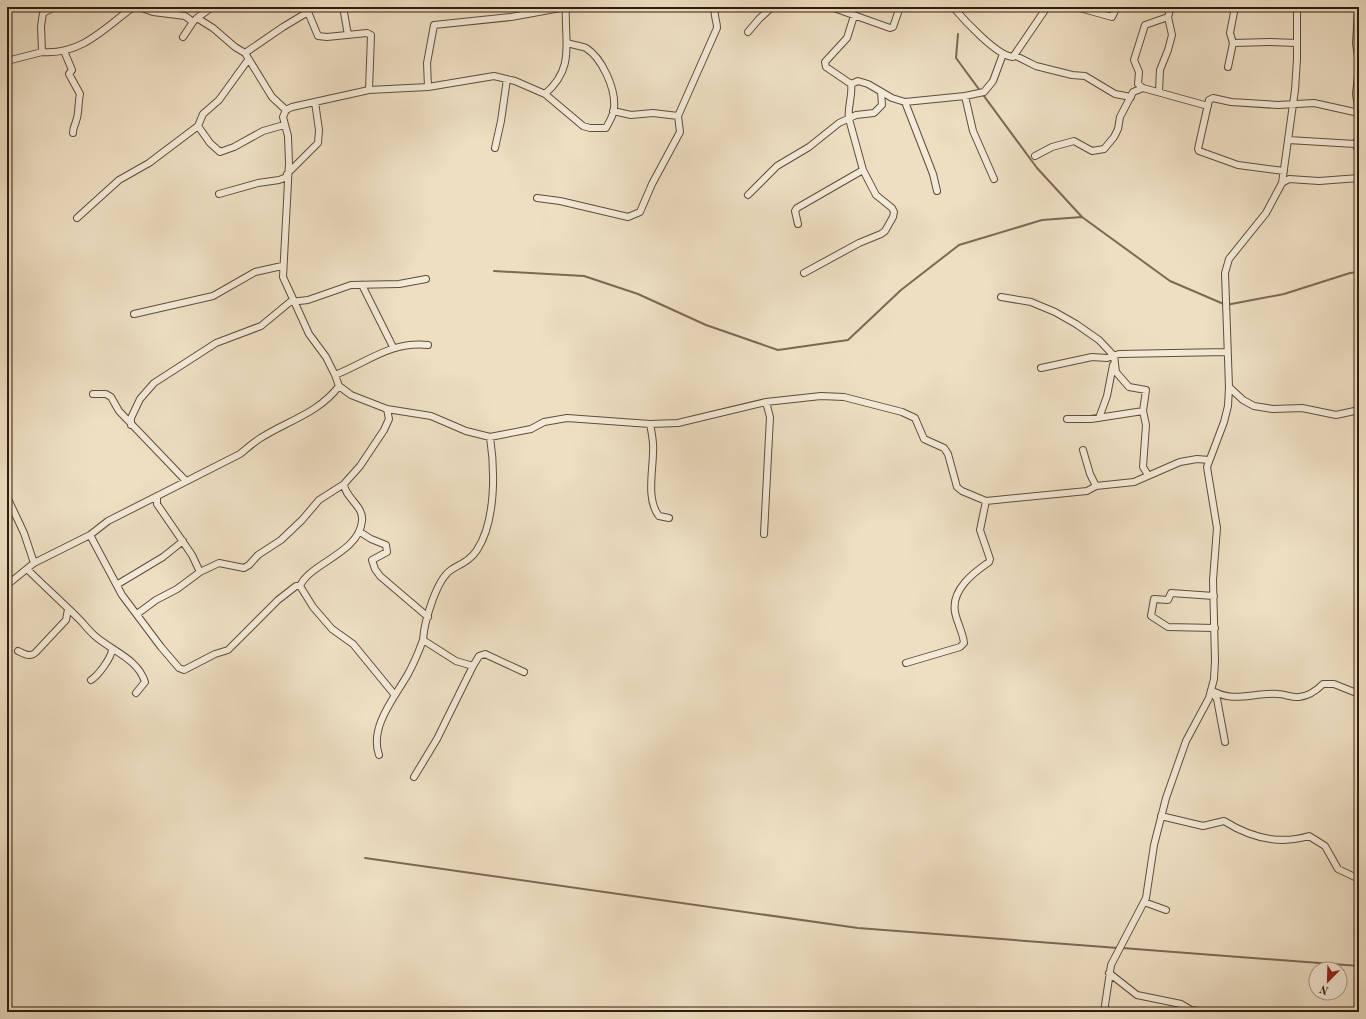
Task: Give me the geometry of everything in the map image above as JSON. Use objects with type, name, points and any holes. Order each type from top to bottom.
[{"type":"street","points":[[42,52],[42,13],[55,7]]},
{"type":"street","points":[[7,61],[42,52],[64,51],[84,44],[133,7]]},
{"type":"street","points":[[139,7],[153,12],[185,16],[213,28],[235,47],[245,53],[272,97],[286,110]]},
{"type":"street","points":[[183,37],[195,20],[212,7]]},
{"type":"street","points":[[343,7],[348,35]]},
{"type":"street","points":[[428,87],[427,63],[434,25],[511,17],[566,7],[565,34],[568,43],[564,67],[559,78],[545,94]]},
{"type":"street","points":[[537,198],[560,201],[628,217],[640,212],[652,184],[680,132],[678,116],[717,28],[718,22],[714,14],[715,7]]},
{"type":"street","points":[[748,32],[772,7]]},
{"type":"street","points":[[832,7],[890,28],[893,27],[899,8]]},
{"type":"street","points":[[953,7],[968,25],[1003,54],[1010,57],[1014,55],[1047,7]]},
{"type":"street","points":[[1076,7],[1112,17],[1117,7]]},
{"type":"street","points":[[1159,92],[1160,70],[1172,36],[1168,16],[1171,7]]},
{"type":"street","points":[[1228,67],[1233,43],[1230,33],[1235,7]]},
{"type":"street","points":[[1104,1012],[1109,973],[1117,951],[1146,898],[1154,845],[1161,816],[1186,741],[1206,706],[1211,690],[1216,661],[1214,596],[1217,528],[1208,474],[1209,460],[1224,422],[1228,406],[1229,387],[1226,352],[1226,266],[1266,213],[1282,183],[1292,105],[1297,43],[1297,7]]},
{"type":"street","points":[[1330,7],[1346,7]]},
{"type":"street","points":[[245,53],[308,10],[318,36],[327,37],[367,32],[371,35],[369,90]]},
{"type":"street","points":[[1284,171],[1238,165],[1199,151],[1198,149],[1209,100],[1213,98],[1232,102],[1292,105],[1314,103],[1359,113],[1356,94],[1359,65],[1356,43],[1358,10]]},
{"type":"street","points":[[804,273],[885,231],[894,212],[876,195],[863,170],[849,119],[848,110],[852,90],[851,84],[826,66],[826,62],[847,38],[854,16]]},
{"type":"street","points":[[1168,16],[1145,25],[1134,60],[1139,72],[1138,84],[1143,88],[1208,106]]},
{"type":"street","points":[[568,43],[585,48],[596,56],[605,69],[611,86],[614,107],[606,128],[590,128],[583,126],[545,94],[507,79],[494,76],[428,87],[369,90],[292,106],[286,110],[283,117],[288,136],[282,266],[285,284],[309,334],[326,357],[336,374],[339,386],[351,395],[387,409],[430,416],[466,431],[490,437],[531,429],[544,422],[567,418],[650,424],[678,423],[766,402],[821,396],[844,397],[910,415],[915,418],[924,439],[944,448],[948,454],[957,487],[962,491],[986,501],[1087,491],[1096,486],[1134,482],[1180,462],[1197,459],[1209,460]]},
{"type":"street","points":[[1233,43],[1297,43]]},
{"type":"street","points":[[64,51],[72,70],[69,74],[80,94],[77,105],[77,120],[73,126],[73,133]]},
{"type":"street","points":[[851,84],[858,81],[868,84],[881,92],[905,102],[965,96],[984,92],[993,81],[1003,54]]},
{"type":"street","points":[[1014,55],[1036,66],[1072,75],[1085,76],[1115,94],[1131,97]]},
{"type":"street","points":[[77,218],[119,180],[149,162],[198,126],[203,114],[219,100],[248,60]]},
{"type":"street","points":[[495,148],[502,121],[507,79]]},
{"type":"street","points":[[1036,156],[1052,147],[1074,141],[1092,151],[1104,149],[1118,130],[1120,117],[1133,92],[1143,88]]},
{"type":"street","points":[[748,195],[777,166],[809,147],[839,123],[856,115],[874,113],[882,105],[881,92]]},
{"type":"street","points":[[965,96],[973,131],[994,179]]},
{"type":"street","points":[[219,194],[258,183],[279,180],[287,175],[318,143],[319,130],[315,102]]},
{"type":"street","points":[[905,102],[937,191]]},
{"type":"street","points":[[613,111],[631,114],[653,113],[678,116]]},
{"type":"street","points":[[198,126],[210,143],[220,152],[234,147],[263,131],[284,125]]},
{"type":"street","points":[[1355,144],[1359,138]]},
{"type":"street","points":[[1288,140],[1355,144]]},
{"type":"street","points":[[1355,144],[1359,151]]},
{"type":"street","points":[[798,224],[795,211],[797,208],[863,170]]},
{"type":"street","points":[[1282,183],[1289,179],[1319,181],[1358,178]]},
{"type":"street","points":[[134,314],[213,296],[255,272],[282,266]]},
{"type":"street","points":[[131,425],[131,418],[140,399],[154,383],[216,343],[261,326],[290,302],[325,295],[351,285],[399,284],[426,279]]},
{"type":"street","points":[[362,285],[393,347]]},
{"type":"street","points":[[1001,297],[1031,302],[1056,312],[1099,340],[1113,359],[1118,376],[1129,387],[1146,390],[1143,411],[1146,425],[1143,467],[1148,475]]},
{"type":"street","points":[[336,374],[393,347],[417,344],[428,345]]},
{"type":"street","points":[[1099,418],[1107,396],[1113,359],[1119,354],[1147,355],[1165,352],[1226,352]]},
{"type":"street","points":[[1041,368],[1092,357],[1113,359]]},
{"type":"street","points":[[7,585],[34,563],[90,535],[108,521],[240,454],[259,439],[315,409],[339,386]]},
{"type":"street","points":[[1229,387],[1243,400],[1254,406],[1273,409],[1302,408],[1336,415],[1359,410]]},
{"type":"street","points":[[93,394],[106,394],[111,397],[119,412],[155,447],[186,481]]},
{"type":"street","points":[[764,534],[770,417],[766,402]]},
{"type":"street","points":[[137,614],[156,600],[177,590],[200,572],[219,563],[244,568],[249,565],[258,555],[281,540],[302,520],[319,500],[344,484],[360,466],[384,430],[389,419],[387,409]]},
{"type":"street","points":[[1067,419],[1099,418],[1143,411]]},
{"type":"street","points":[[650,424],[654,450],[652,484],[654,505],[660,516],[669,518]]},
{"type":"street","points":[[379,755],[376,745],[376,736],[394,694],[408,674],[423,640],[428,617],[440,586],[450,571],[469,559],[477,550],[485,529],[492,503],[493,454],[490,437]]},
{"type":"street","points":[[1083,450],[1090,474],[1096,486]]},
{"type":"street","points":[[90,535],[118,584],[122,595],[161,647],[179,668],[184,670],[215,654],[228,650],[278,600],[296,586],[300,586],[306,578],[341,552],[360,532],[363,520],[360,511],[345,489],[344,484]]},
{"type":"street","points":[[157,496],[157,504],[183,541],[200,572]]},
{"type":"street","points":[[7,497],[24,532],[34,563]]},
{"type":"street","points":[[906,663],[960,647],[964,643],[955,611],[955,603],[968,579],[990,559],[980,530],[986,501]]},
{"type":"street","points":[[360,532],[371,539],[386,545],[387,552],[372,560],[375,569],[380,576],[428,617]]},
{"type":"street","points":[[118,584],[163,557],[183,541]]},
{"type":"street","points":[[27,569],[93,635],[112,650],[130,660],[143,675],[145,682],[136,693]]},
{"type":"street","points":[[300,586],[314,607],[337,634],[353,644],[394,694]]},
{"type":"street","points":[[1214,596],[1171,593],[1168,600],[1154,598],[1151,616],[1168,627],[1215,628]]},
{"type":"street","points":[[18,651],[28,656],[36,652],[66,620],[68,609]]},
{"type":"street","points":[[423,640],[456,661],[473,666]]},
{"type":"street","points":[[91,680],[97,677],[100,669],[108,662],[112,650]]},
{"type":"street","points":[[414,777],[437,739],[479,656],[485,654],[524,672]]},
{"type":"street","points":[[1211,690],[1222,696],[1231,698],[1279,694],[1298,697],[1315,693],[1323,684],[1334,684],[1359,694]]},
{"type":"street","points":[[1211,690],[1217,699],[1225,742]]},
{"type":"street","points":[[1161,816],[1203,826],[1224,821],[1238,829],[1279,841],[1293,841],[1309,836],[1325,846],[1338,869],[1359,879]]},
{"type":"street","points":[[1144,902],[1166,910]]},
{"type":"street","points":[[1109,973],[1137,995],[1182,1004],[1191,1010],[1206,1012]]},
{"type":"waterway","points":[[958,34],[956,58],[1037,168],[1082,217]]},
{"type":"waterway","points":[[494,271],[584,276],[638,294],[706,325],[778,350],[848,340],[901,290],[959,245],[1042,220],[1082,217],[1170,281],[1226,305],[1284,294],[1350,273],[1359,272]]},
{"type":"waterway","points":[[365,858],[858,928],[1118,948]]},
{"type":"waterway","points":[[1122,948],[1359,966]]}]
